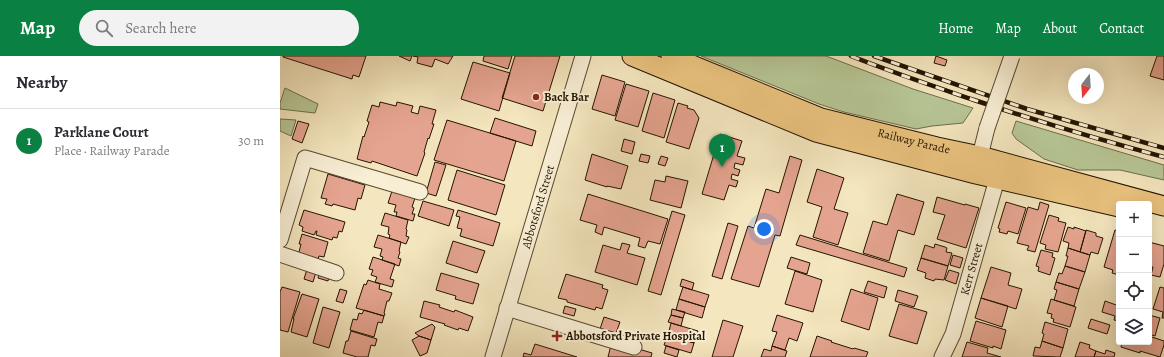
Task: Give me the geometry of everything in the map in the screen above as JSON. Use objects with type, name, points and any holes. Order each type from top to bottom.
[{"type":"main road","name":"Railway Parade","points":[[632,56],[816,132],[934,164],[1116,205]]},
{"type":"main road","name":"Railway Parade","points":[[671,56],[821,118],[937,147],[980,156],[1164,206]]},
{"type":"main road","points":[[1152,215],[1164,218]]},
{"type":"street","name":"Abbotsford Street","points":[[492,357],[583,56]]},
{"type":"street","points":[[980,156],[987,128],[1012,56]]},
{"type":"street","points":[[280,240],[305,158],[420,192]]},
{"type":"street","name":"Kerr Street","points":[[942,357],[953,334],[997,179]]},
{"type":"street","points":[[280,254],[336,273]]},
{"type":"street","points":[[507,308],[634,346]]},
{"type":"green space","points":[[701,56],[826,56],[913,89],[973,108],[963,123],[916,129],[844,112],[819,104]]},
{"type":"green space","points":[[285,88],[318,104],[315,113],[280,109],[280,103]]},
{"type":"green space","points":[[280,119],[296,120],[291,136],[280,131]]},
{"type":"green space","points":[[1016,121],[1164,165],[1164,180],[1120,170],[1078,170],[1044,159],[1016,139],[1012,133]]},
{"type":"building","points":[[283,56],[366,56],[359,77],[353,75],[352,79]]},
{"type":"building","points":[[399,56],[412,56],[410,61]]},
{"type":"building","points":[[413,56],[453,56],[448,64],[435,59],[432,67],[417,63],[418,57]]},
{"type":"building","points":[[484,56],[512,56],[508,69],[483,61]]},
{"type":"building","points":[[515,56],[560,56],[543,111],[502,98]]},
{"type":"building","points":[[936,56],[947,60],[945,66],[934,63]]},
{"type":"building","points":[[1157,56],[1164,56],[1164,80],[1150,76]]},
{"type":"building","points":[[473,62],[510,73],[499,111],[461,99]]},
{"type":"building","points":[[602,75],[625,82],[615,116],[592,109]]},
{"type":"building","points":[[626,84],[649,91],[638,127],[615,120]]},
{"type":"building","points":[[653,93],[675,100],[664,138],[642,131]]},
{"type":"building","points":[[380,102],[396,106],[397,102],[413,106],[411,112],[418,114],[420,106],[436,110],[432,124],[434,124],[429,139],[428,138],[425,153],[417,176],[372,161],[371,163],[357,159],[363,136],[364,137],[369,122],[367,121],[372,105],[379,107]]},
{"type":"building","points":[[678,103],[688,106],[687,108],[694,110],[699,118],[689,149],[666,142]]},
{"type":"building","points":[[495,118],[536,131],[532,146],[490,133]]},
{"type":"building","points":[[447,120],[516,141],[504,181],[434,160]]},
{"type":"building","points":[[298,121],[309,124],[302,143],[292,139]]},
{"type":"building","points":[[720,134],[742,141],[737,156],[745,158],[743,165],[735,163],[734,168],[740,170],[738,176],[732,174],[731,179],[738,181],[736,187],[729,185],[724,200],[702,194]]},
{"type":"building","points":[[624,139],[635,142],[632,154],[621,151]]},
{"type":"building","points":[[592,154],[628,166],[621,189],[607,187],[585,180]]},
{"type":"building","points":[[641,154],[650,156],[648,163],[639,161]]},
{"type":"building","points":[[661,156],[668,158],[665,166],[658,164]]},
{"type":"building","points":[[790,156],[802,160],[780,236],[775,235],[759,287],[731,279],[748,226],[754,228],[766,189],[779,193]]},
{"type":"building","points":[[435,162],[446,165],[436,196],[426,193]]},
{"type":"building","points":[[817,169],[844,178],[834,209],[848,213],[838,245],[813,237],[822,207],[807,202]]},
{"type":"building","points":[[457,170],[505,185],[496,215],[448,200]]},
{"type":"building","points":[[328,174],[365,185],[361,199],[358,198],[355,210],[333,204],[332,206],[325,204],[327,199],[321,198]]},
{"type":"building","points":[[666,176],[688,181],[681,208],[650,200],[655,180],[665,182]]},
{"type":"building","points":[[392,191],[415,198],[412,207],[414,208],[412,214],[415,214],[413,221],[396,216],[397,212],[394,212],[396,205],[388,203]]},
{"type":"building","points":[[588,194],[668,219],[660,244],[648,241],[645,248],[638,246],[640,238],[604,227],[602,235],[595,232],[597,225],[580,220]]},
{"type":"building","points":[[897,194],[924,202],[914,235],[898,230],[889,261],[863,253],[873,221],[887,225]]},
{"type":"building","points":[[937,197],[979,208],[966,248],[937,239],[945,215],[933,212]]},
{"type":"building","points":[[423,201],[454,210],[449,226],[418,216]]},
{"type":"building","points":[[1006,202],[1026,208],[1018,234],[1008,231],[1007,234],[999,232],[1000,229],[998,228]]},
{"type":"building","points":[[1040,202],[1049,205],[1035,252],[1027,250],[1029,246],[1017,243],[1028,207],[1038,210]]},
{"type":"building","points":[[304,210],[345,222],[342,232],[339,231],[337,238],[333,237],[332,240],[316,235],[317,231],[314,235],[302,231],[303,227],[299,225]]},
{"type":"building","points":[[458,210],[500,223],[493,246],[460,236],[462,229],[457,228],[460,217],[456,216]]},
{"type":"building","points":[[672,211],[685,215],[661,295],[648,291]]},
{"type":"building","points":[[385,213],[408,220],[406,236],[409,237],[406,244],[389,238],[389,227],[381,225]]},
{"type":"building","points":[[1049,215],[1059,218],[1058,221],[1066,223],[1058,252],[1045,249],[1046,245],[1040,243]]},
{"type":"building","points":[[728,223],[738,226],[722,279],[712,276]]},
{"type":"building","points":[[1068,227],[1074,229],[1074,227],[1086,231],[1080,252],[1068,248],[1069,243],[1063,241]]},
{"type":"building","points":[[1086,230],[1096,233],[1096,236],[1103,238],[1098,254],[1091,252],[1090,255],[1080,252]]},
{"type":"building","points":[[1116,230],[1116,274],[1112,273],[1113,270],[1104,267]]},
{"type":"building","points":[[302,234],[328,242],[324,257],[319,256],[317,262],[298,256]]},
{"type":"building","points":[[378,235],[401,242],[398,258],[401,259],[399,266],[382,260],[383,257],[380,256],[382,249],[374,247]]},
{"type":"building","points":[[800,235],[907,268],[904,277],[796,245]]},
{"type":"building","points":[[453,241],[485,251],[477,273],[446,263]]},
{"type":"building","points":[[622,243],[630,245],[627,253],[645,258],[637,285],[595,272],[603,245],[620,250]]},
{"type":"building","points":[[1152,243],[1164,246],[1164,264],[1160,277],[1152,275]]},
{"type":"building","points":[[935,244],[947,248],[946,252],[952,253],[948,266],[921,258],[925,245],[934,248]]},
{"type":"building","points":[[1068,248],[1090,255],[1085,272],[1065,266],[1068,256],[1066,256]]},
{"type":"building","points":[[1041,250],[1053,253],[1052,257],[1055,258],[1050,275],[1038,271],[1039,267],[1036,266]]},
{"type":"building","points":[[953,255],[963,258],[960,268],[950,265]]},
{"type":"building","points":[[373,257],[395,264],[390,279],[394,280],[392,287],[375,282],[377,277],[371,275],[373,270],[369,269]]},
{"type":"building","points":[[791,257],[810,263],[807,274],[787,268]]},
{"type":"building","points":[[921,258],[948,266],[944,280],[935,279],[934,281],[925,278],[926,273],[917,270]]},
{"type":"building","points":[[308,266],[317,269],[313,282],[304,279]]},
{"type":"building","points":[[1065,266],[1085,272],[1079,289],[1056,282],[1059,273],[1062,274]]},
{"type":"building","points":[[991,267],[1011,273],[1008,285],[1022,289],[1016,309],[981,298]]},
{"type":"building","points":[[320,270],[330,272],[328,281],[318,278]]},
{"type":"building","points":[[949,270],[959,273],[956,284],[945,280]]},
{"type":"building","points":[[795,271],[822,280],[813,312],[785,304]]},
{"type":"building","points":[[441,273],[479,284],[473,304],[455,299],[456,296],[436,290]]},
{"type":"building","points":[[566,274],[603,285],[602,288],[608,290],[602,309],[596,307],[595,310],[558,298]]},
{"type":"building","points":[[682,279],[694,283],[692,290],[680,286]]},
{"type":"building","points":[[368,280],[380,284],[379,289],[392,293],[389,301],[387,301],[384,316],[356,308],[364,284],[366,285]]},
{"type":"building","points":[[868,281],[887,287],[884,298],[864,292]]},
{"type":"building","points":[[1056,282],[1079,289],[1074,306],[1054,300],[1057,290],[1054,289]]},
{"type":"building","points":[[282,287],[300,292],[288,332],[280,330],[280,292]]},
{"type":"building","points":[[683,287],[709,295],[705,307],[679,299]]},
{"type":"building","points":[[1160,287],[1164,288],[1164,318],[1162,318],[1163,312],[1153,309]]},
{"type":"building","points":[[340,289],[347,291],[343,303],[336,301]]},
{"type":"building","points":[[851,289],[878,298],[869,330],[841,321]]},
{"type":"building","points":[[898,290],[918,296],[914,307],[895,301]]},
{"type":"building","points":[[302,294],[319,299],[307,337],[291,332],[293,319]]},
{"type":"building","points":[[981,298],[1008,306],[1002,327],[975,318]]},
{"type":"building","points":[[679,299],[705,307],[702,318],[676,310]]},
{"type":"building","points":[[1051,299],[1076,307],[1070,327],[1053,322],[1054,319],[1051,318],[1052,314],[1047,313]]},
{"type":"building","points":[[424,301],[473,317],[468,331],[459,328],[458,330],[444,325],[445,324],[420,317]]},
{"type":"building","points":[[1105,301],[1116,305],[1116,320],[1114,320],[1115,316],[1102,312]]},
{"type":"building","points":[[899,304],[927,312],[917,344],[889,336]]},
{"type":"building","points":[[565,306],[576,309],[574,316],[563,313]]},
{"type":"building","points":[[323,307],[340,312],[329,348],[313,343]]},
{"type":"building","points":[[672,309],[685,312],[683,318],[671,315]]},
{"type":"building","points":[[364,310],[384,316],[382,323],[378,322],[374,337],[350,330],[353,319],[357,320],[359,313],[362,314]]},
{"type":"building","points":[[671,315],[683,318],[681,326],[668,322]]},
{"type":"building","points":[[777,315],[803,323],[797,341],[789,338],[785,350],[772,346],[777,332],[772,331]]},
{"type":"building","points":[[1152,316],[1160,318],[1155,336],[1152,335]]},
{"type":"building","points":[[604,317],[620,322],[616,333],[600,329]]},
{"type":"building","points":[[1091,319],[1110,325],[1107,334],[1088,328]]},
{"type":"building","points":[[723,320],[743,326],[733,357],[712,357]]},
{"type":"building","points":[[976,321],[1006,330],[1001,349],[970,341]]},
{"type":"building","points":[[1045,322],[1068,329],[1063,348],[1042,341],[1044,334],[1042,333]]},
{"type":"building","points":[[671,323],[698,331],[694,343],[668,335]]},
{"type":"building","points":[[432,324],[435,327],[431,340],[415,333]]},
{"type":"building","points":[[351,331],[377,339],[375,346],[371,345],[368,357],[357,357],[343,353],[346,341],[348,341]]},
{"type":"building","points":[[668,335],[694,343],[691,353],[664,345]]},
{"type":"building","points":[[419,336],[431,340],[427,353],[420,356],[412,340]]},
{"type":"building","points":[[817,336],[853,349],[868,352],[866,357],[810,357]]},
{"type":"building","points":[[1152,337],[1164,341],[1160,357],[1121,347],[1121,345],[1152,345]]},
{"type":"building","points":[[612,341],[652,353],[651,357],[608,357]]},
{"type":"building","points":[[1042,341],[1063,348],[1060,357],[1033,356],[1035,347],[1040,348]]},
{"type":"building","points":[[967,342],[988,348],[987,353],[1001,357],[962,357]]},
{"type":"building","points":[[1080,342],[1090,345],[1089,348],[1096,351],[1094,357],[1075,357]]},
{"type":"building","points":[[535,344],[577,357],[523,357],[524,353],[531,355]]},
{"type":"building","points":[[666,346],[679,350],[677,357],[664,353]]},
{"type":"building","points":[[772,346],[787,351],[785,357],[761,357],[764,349],[771,351]]},
{"type":"building","points":[[1106,350],[1115,353],[1114,357],[1094,357],[1096,351],[1105,354]]},
{"type":"railway","points":[[851,56],[912,79],[998,108],[1092,137],[1164,157]]},
{"type":"railway","points":[[874,56],[1027,109],[1164,148]]},
{"type":"place","name":"Back Bar","points":[[536,97]]},
{"type":"place","name":"Parklane Court","points":[[722,167]]},
{"type":"place","name":"Abbotsford Private Hospital","points":[[557,336]]}]
